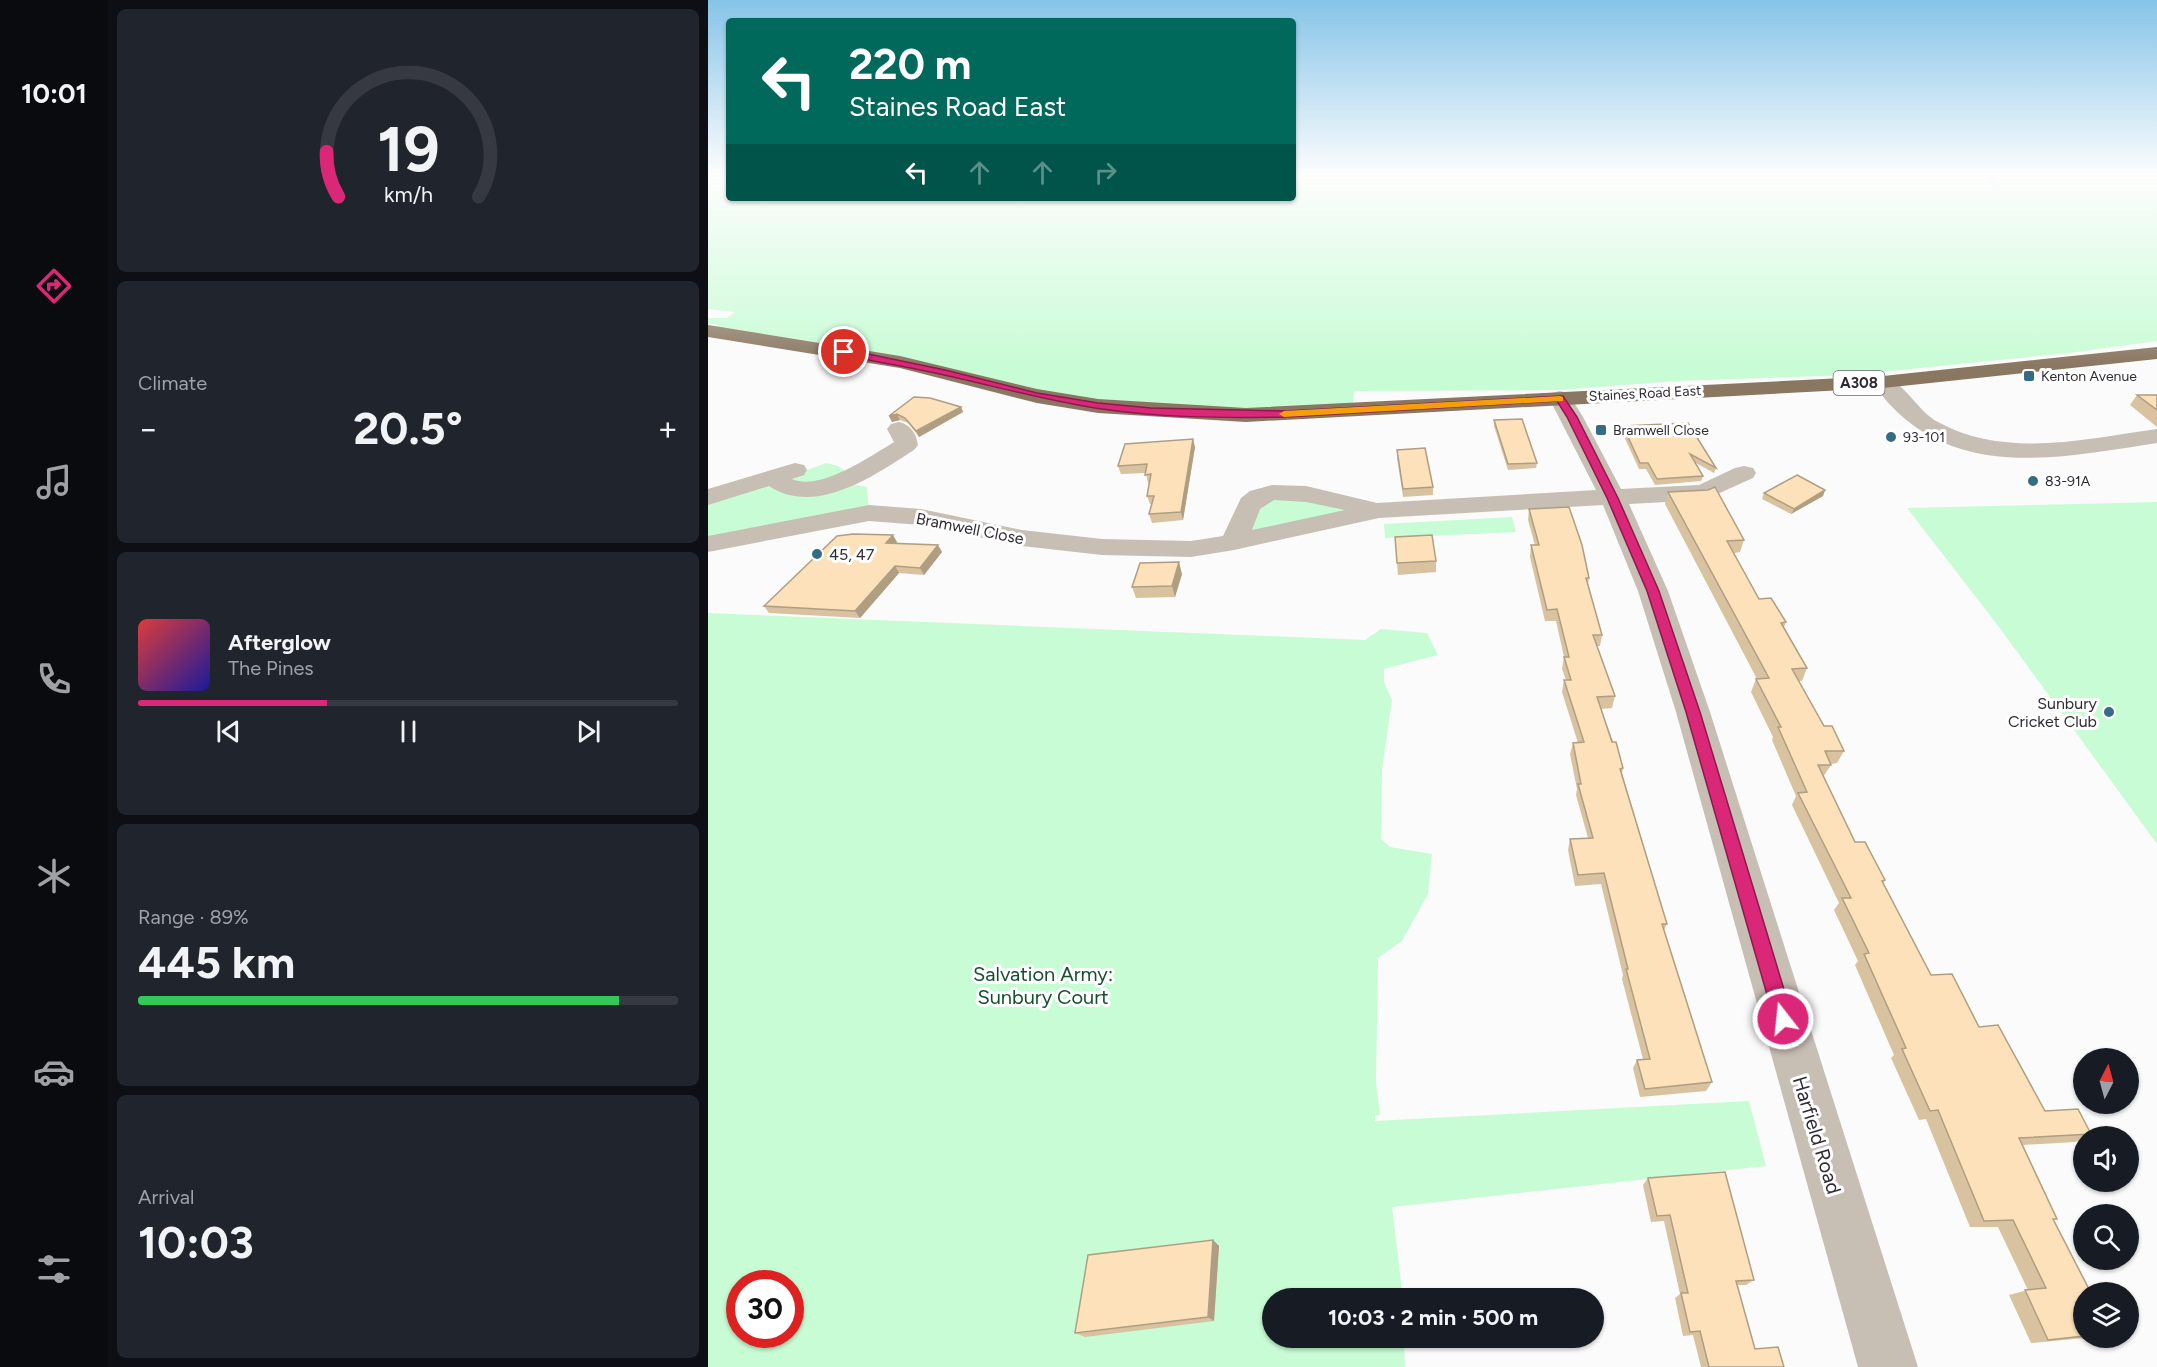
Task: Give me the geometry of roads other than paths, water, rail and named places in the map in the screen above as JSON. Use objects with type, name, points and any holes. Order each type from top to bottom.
[{"type":"highway","name":"Staines Road East","points":[[708,331],[900,362],[1037,396],[1098,406],[1246,415],[1883,382],[2157,353]]},
{"type":"street","points":[[1883,382],[1927,426],[1956,440],[1996,449],[2040,452],[2157,436]]},
{"type":"street","name":"Harfield Road","points":[[1560,398],[1572,417],[1612,498],[1653,591],[1693,712],[1888,1367]]},
{"type":"street","points":[[774,478],[782,486],[795,490],[842,482],[910,442]]},
{"type":"street","points":[[708,497],[774,478],[807,465]]},
{"type":"street","name":"Bramwell Close","points":[[708,544],[868,513],[921,517],[1022,538],[1102,547],[1191,549],[1234,542],[1379,510],[1704,492],[1744,473]]},
{"type":"street","name":"Bramwell Close","points":[[1234,542],[1249,504],[1256,498],[1271,493],[1299,493],[1379,510]]},
{"type":"place","name":"Kenton Avenue","points":[[2029,376]]},
{"type":"place","name":"Bramwell Close","points":[[1601,430]]},
{"type":"place","name":"93-101","points":[[1891,437]]},
{"type":"place","name":"83-91A","points":[[2033,481]]},
{"type":"place","name":"45, 47","points":[[817,554]]},
{"type":"place","name":"Sunbury Cricket Club","points":[[2109,712]]},
{"type":"park label","name":"Salvation Army: Sunbury Court","points":[[1043,986]]}]
